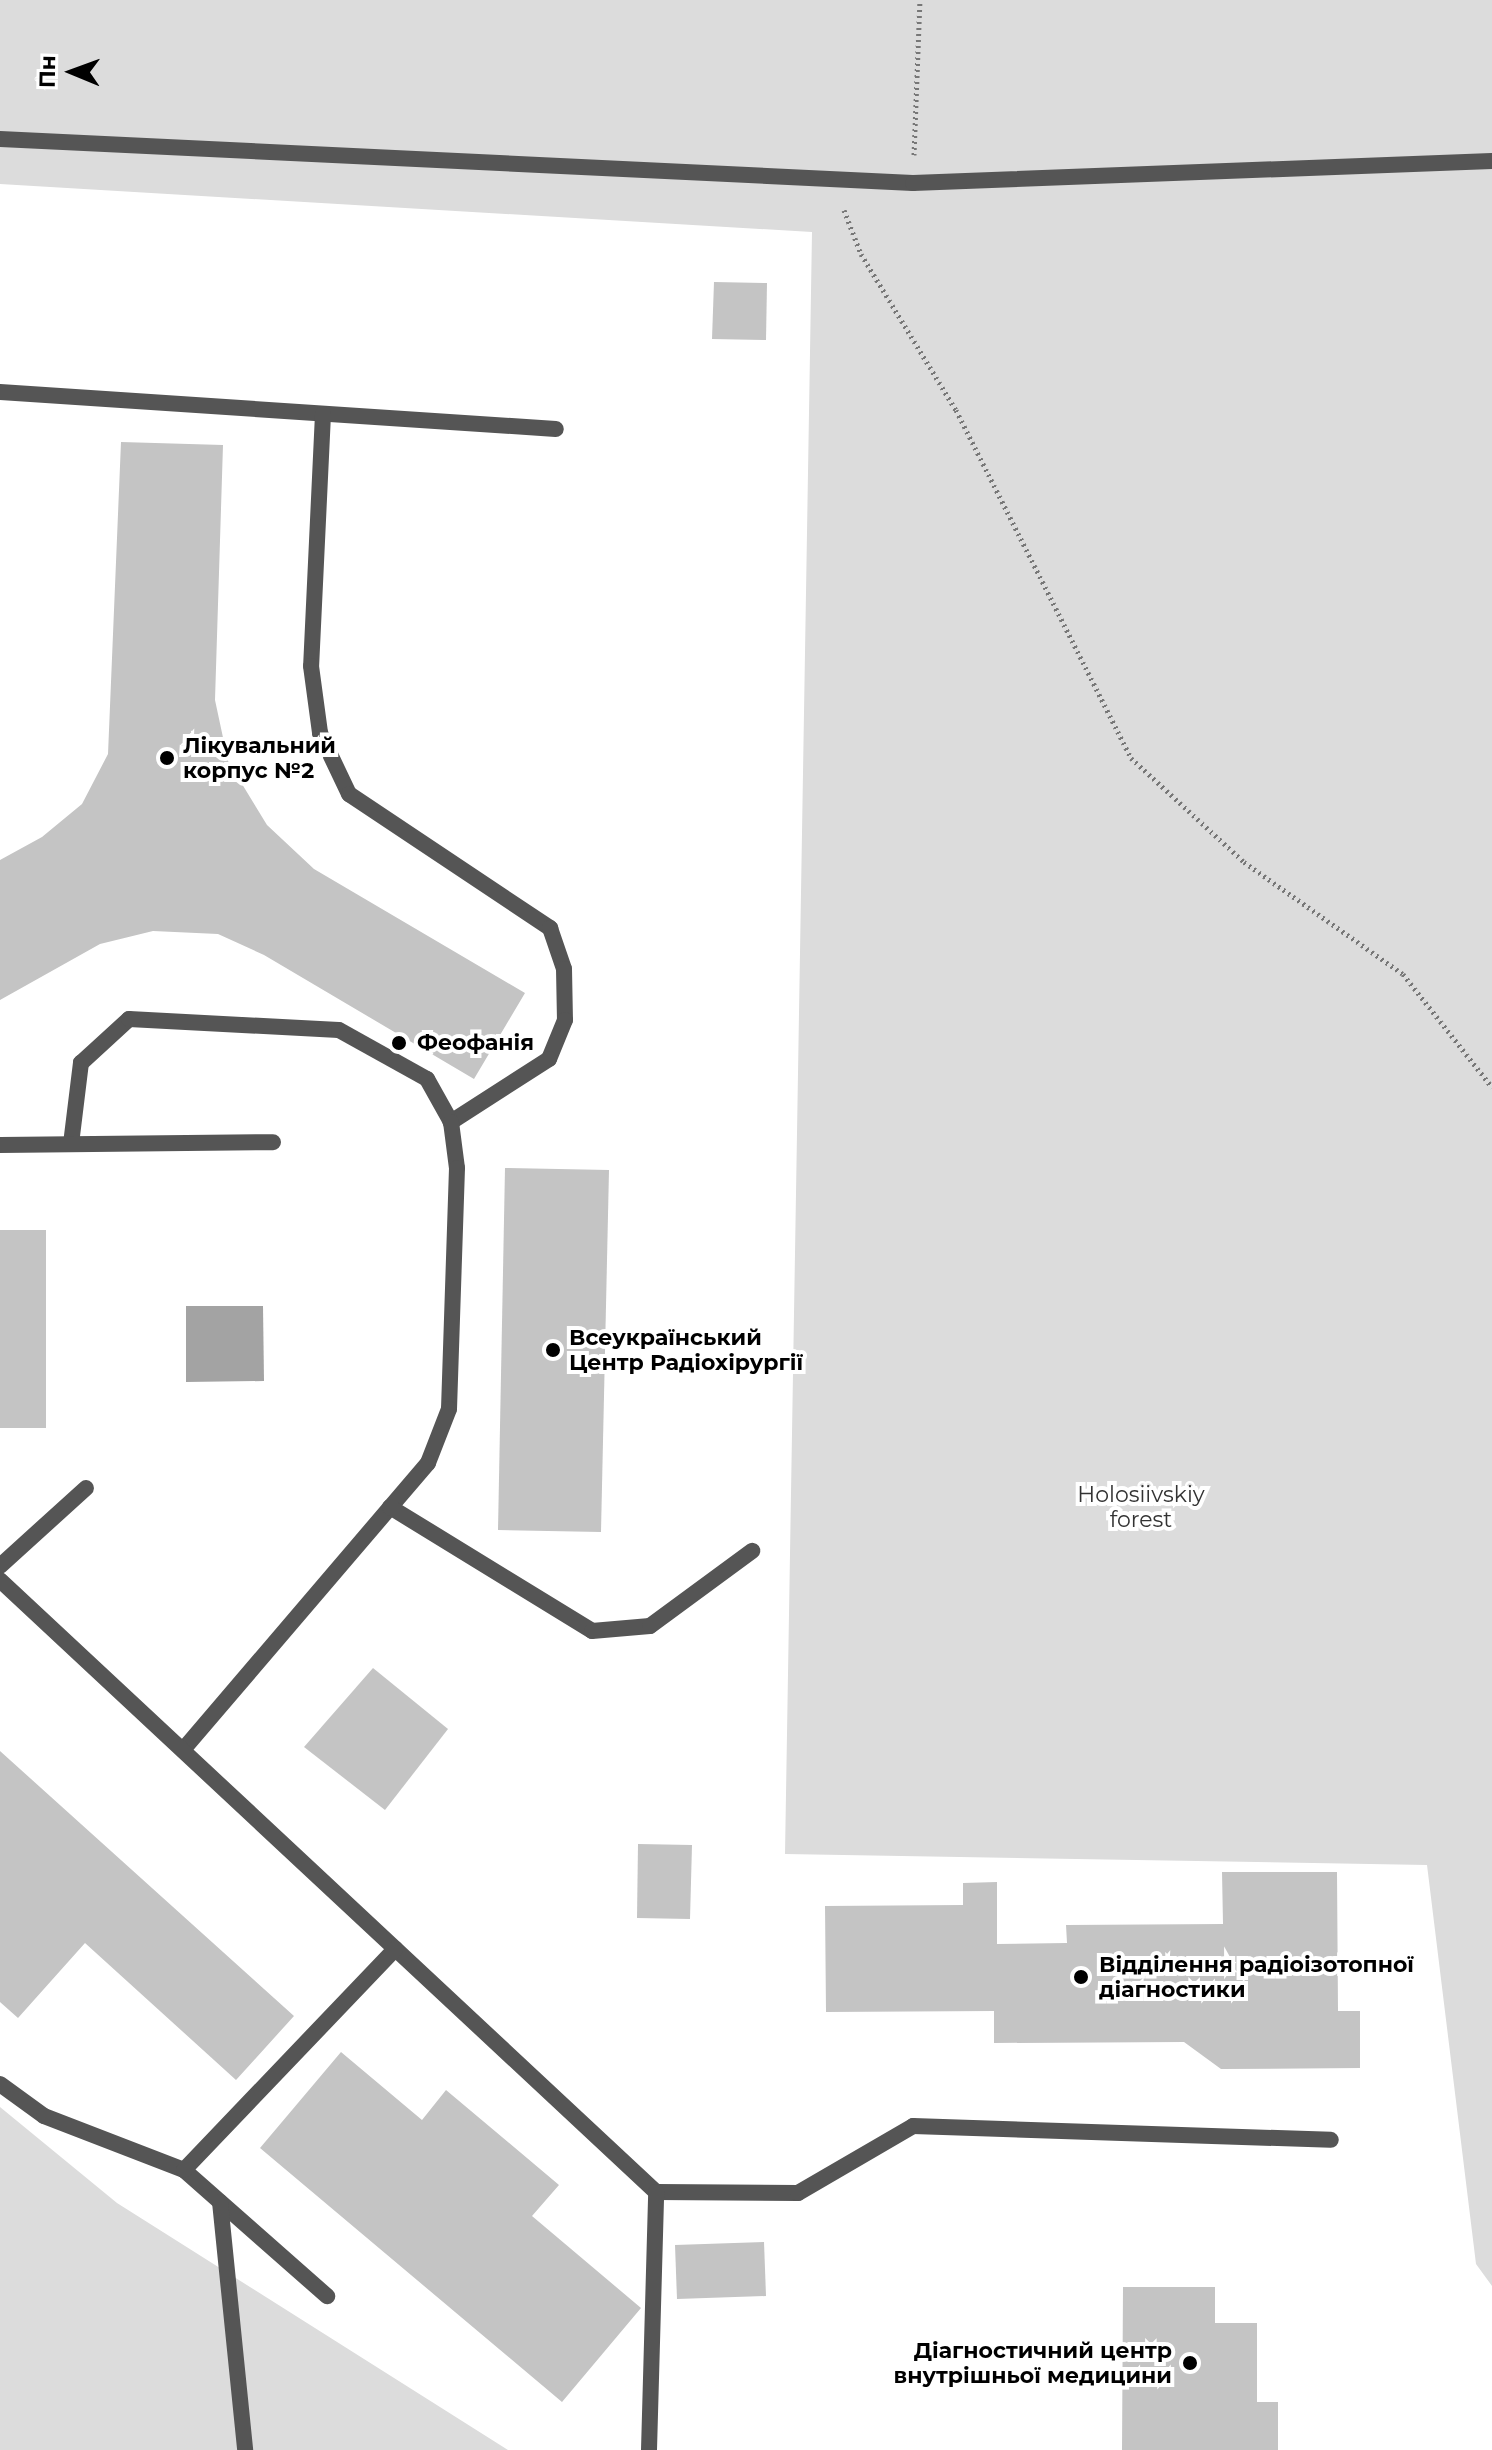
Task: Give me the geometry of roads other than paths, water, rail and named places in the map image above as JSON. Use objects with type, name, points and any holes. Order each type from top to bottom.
[{"type":"lane","points":[[0,139],[913,183],[1492,161]]},
{"type":"lane","points":[[0,392],[556,429]]},
{"type":"lane","points":[[323,414],[311,666],[320,733],[349,794],[550,928],[564,969],[565,1020],[549,1059],[451,1122]]},
{"type":"lane","points":[[71,1144],[81,1063],[129,1019],[339,1030],[427,1079],[451,1122],[457,1168],[449,1409],[428,1463],[183,1750]]},
{"type":"lane","points":[[0,1145],[273,1142]]},
{"type":"lane","points":[[0,1566],[86,1488]]},
{"type":"lane","points":[[390,1507],[592,1631],[650,1626],[752,1551]]},
{"type":"lane","points":[[0,1580],[656,2192],[798,2193],[913,2126],[1331,2140]]},
{"type":"lane","points":[[184,2170],[395,1949]]},
{"type":"lane","points":[[0,2084],[44,2116],[184,2170],[327,2296]]},
{"type":"lane","points":[[649,2450],[656,2192]]},
{"type":"lane","points":[[220,2202],[245,2450]]},
{"type":"place","name":"Лікувальний корпус №2","points":[[167,758]]},
{"type":"place","name":"Феофанія","points":[[399,1043]]},
{"type":"place","name":"Всеукраїнський Центр Радіохірургії","points":[[553,1350]]},
{"type":"place","name":"Відділення радіоізотопної діагностики","points":[[1081,1977]]},
{"type":"place","name":"Діагностичний центр внутрішньої медицини","points":[[1190,2363]]},
{"type":"park label","name":"Holosiivskiy forest","points":[[1141,1506]]}]
